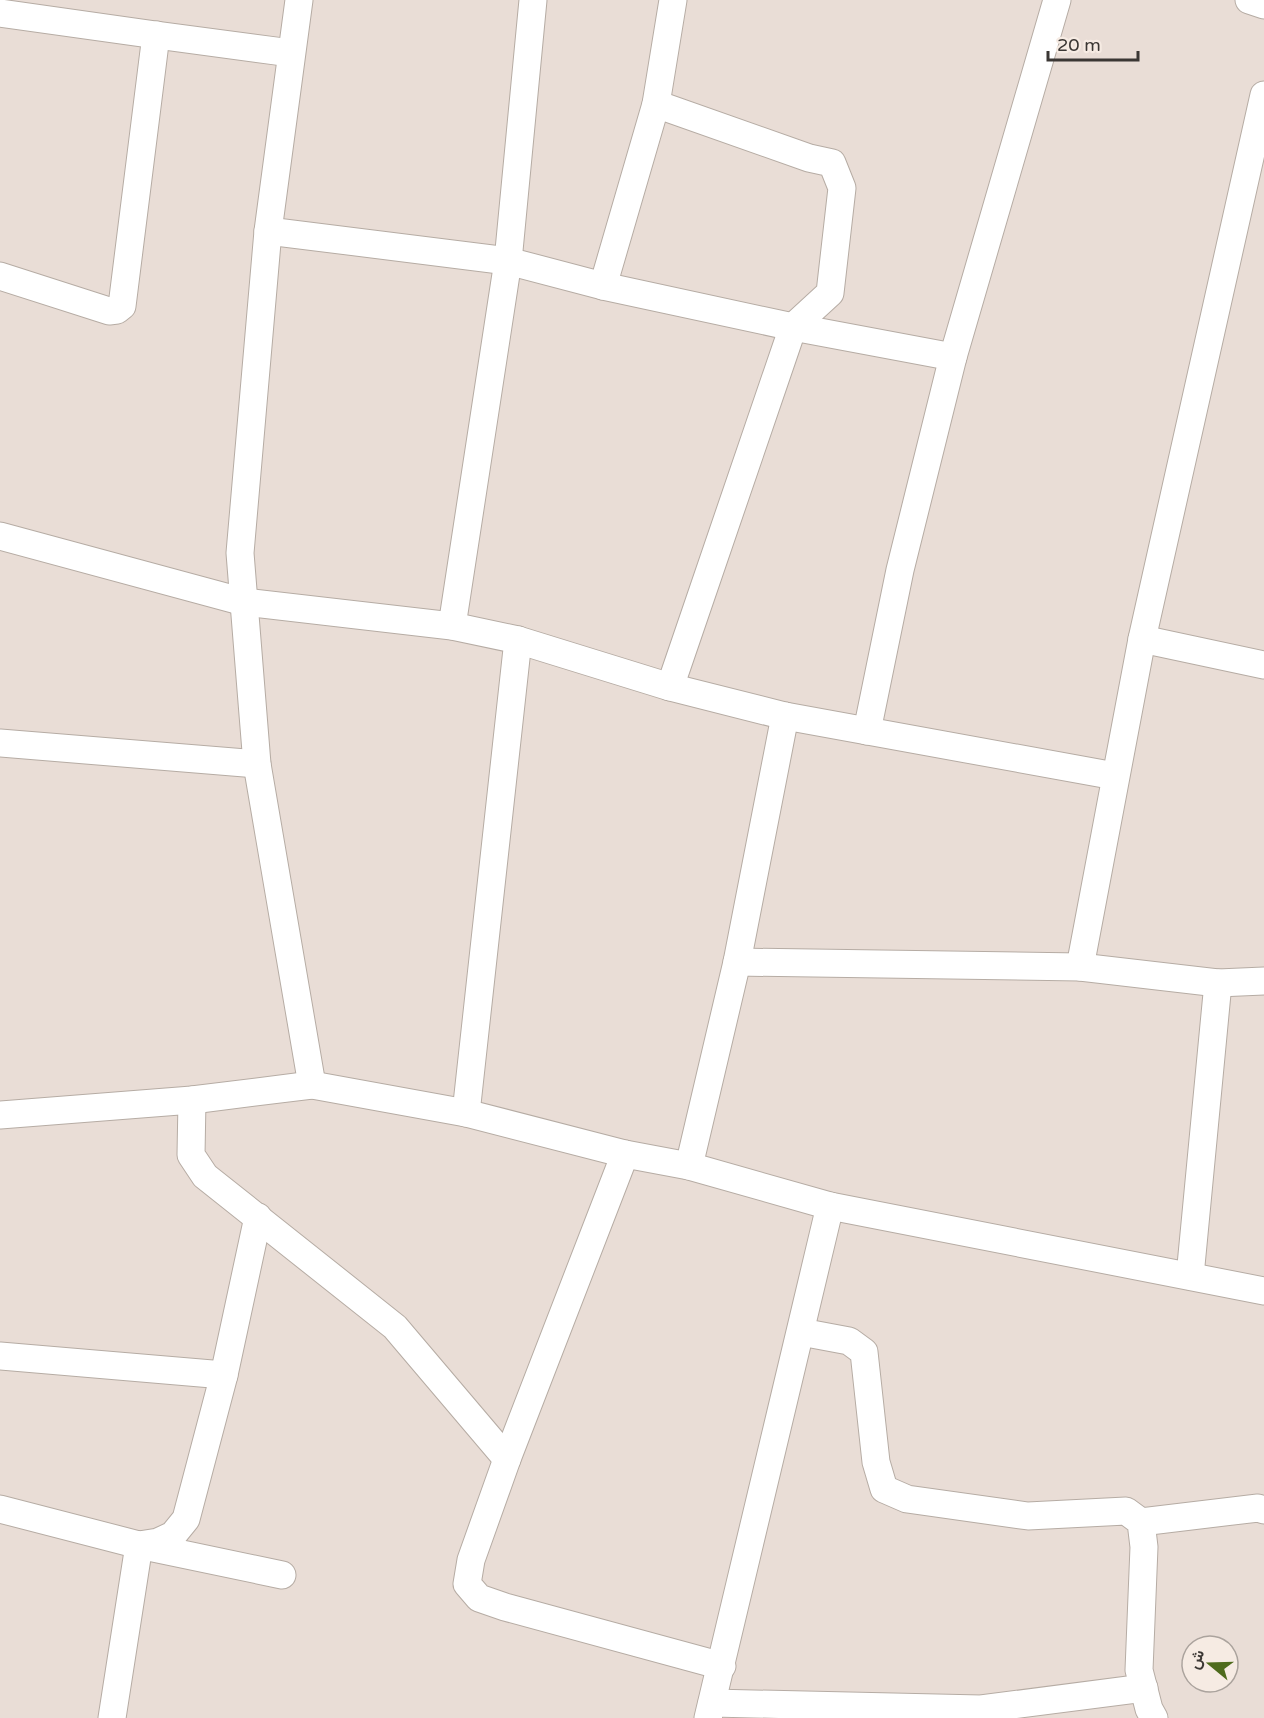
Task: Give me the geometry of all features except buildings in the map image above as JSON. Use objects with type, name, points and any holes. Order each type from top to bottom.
[{"type":"street","points":[[299,0],[268,231],[240,553],[257,764],[312,1085]]},
{"type":"street","points":[[452,626],[508,261],[533,0]]},
{"type":"street","points":[[603,286],[656,104],[673,0]]},
{"type":"street","points":[[867,731],[900,570],[953,357],[1057,0]]},
{"type":"street","points":[[1249,0],[1264,5]]},
{"type":"street","points":[[0,12],[291,53]]},
{"type":"street","points":[[0,276],[109,311],[117,310],[122,306],[156,35]]},
{"type":"street","points":[[1080,967],[1142,639],[1264,95]]},
{"type":"street","points":[[656,104],[809,158],[832,163],[842,188],[830,293],[793,327],[670,687]]},
{"type":"street","points":[[268,231],[508,261],[603,286],[793,327],[953,357]]},
{"type":"street","points":[[0,536],[244,602],[452,626],[518,640],[670,687],[785,716],[1115,776]]},
{"type":"street","points":[[1142,639],[1264,665]]},
{"type":"street","points":[[466,1113],[518,640]]},
{"type":"street","points":[[689,1166],[737,962],[785,716]]},
{"type":"street","points":[[0,743],[257,764]]},
{"type":"street","points":[[737,962],[1080,967],[1218,983],[1264,981]]},
{"type":"street","points":[[1190,1276],[1218,983]]},
{"type":"street","points":[[0,1115],[192,1100],[312,1085],[466,1113],[625,1154],[689,1166],[830,1206],[1264,1291]]},
{"type":"street","points":[[192,1100],[191,1155],[205,1176],[395,1327],[507,1459]]},
{"type":"street","points":[[625,1154],[507,1459],[471,1560],[467,1584],[479,1598],[722,1666]]},
{"type":"street","points":[[830,1206],[710,1711],[981,1709],[1144,1688]]},
{"type":"street","points":[[139,1545],[159,1542],[173,1535],[186,1519],[224,1375],[258,1217]]},
{"type":"street","points":[[801,1332],[849,1341],[864,1352],[876,1462],[884,1489],[907,1499],[1028,1516],[1126,1511],[1142,1522],[1258,1508],[1264,1510]]},
{"type":"street","points":[[0,1356],[224,1375]]},
{"type":"street","points":[[0,1509],[139,1545],[282,1575]]},
{"type":"street","points":[[1142,1522],[1144,1547],[1139,1670],[1154,1718]]},
{"type":"street","points":[[112,1718],[139,1545]]}]
